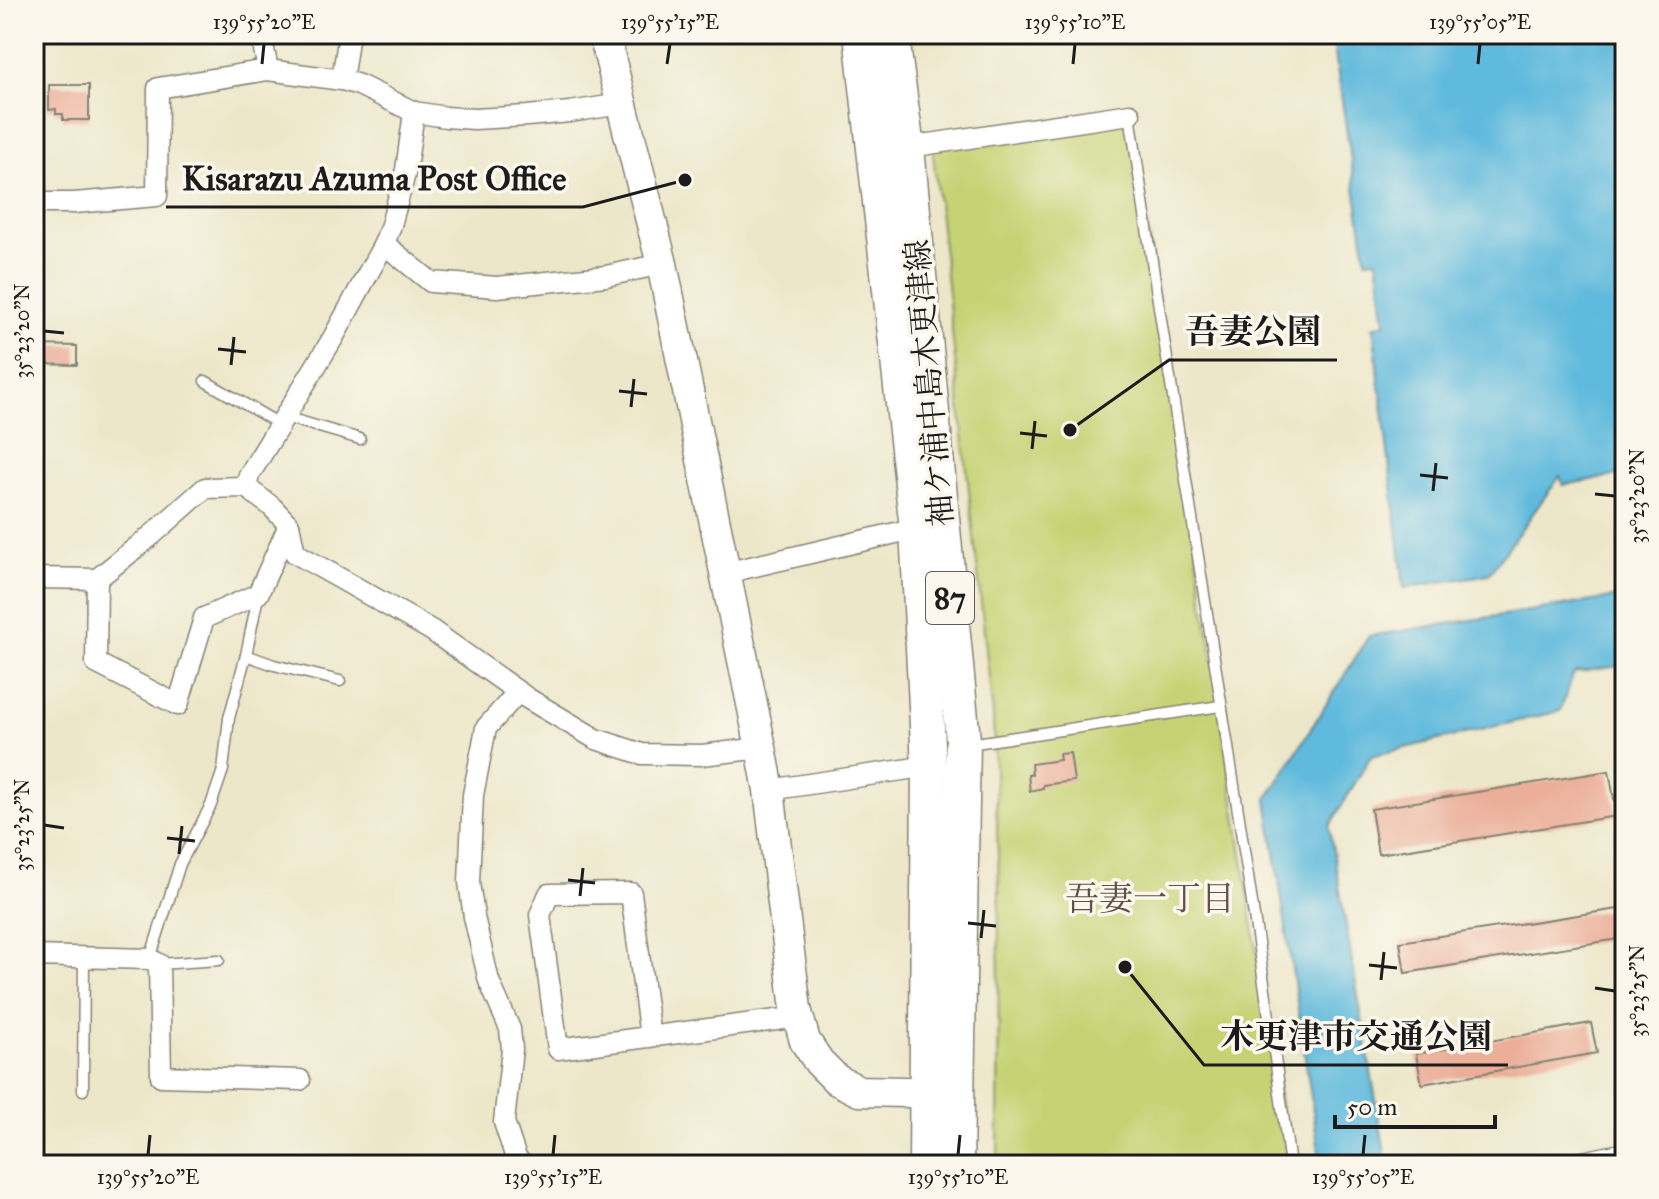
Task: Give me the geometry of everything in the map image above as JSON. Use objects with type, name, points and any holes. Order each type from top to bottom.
[{"type":"main road","name":"袖ケ浦中島木更津線","points":[[861,34],[891,150],[962,745],[942,1092],[926,1165]]},
{"type":"main road","name":"袖ケ浦中島木更津線","points":[[893,34],[891,150],[917,528],[942,1092],[956,1165]]},
{"type":"street","points":[[261,34],[268,70]]},
{"type":"street","points":[[342,80],[349,34]]},
{"type":"street","points":[[604,34],[662,264],[761,748],[805,1041],[819,1062],[837,1080],[859,1091],[942,1092]]},
{"type":"street","points":[[34,203],[157,196],[158,88],[268,70],[342,80],[414,112],[446,117],[474,119],[570,112],[621,104]]},
{"type":"street","points":[[246,487],[249,475],[333,338],[384,244],[406,170],[414,112]]},
{"type":"street","points":[[891,150],[1130,114]]},
{"type":"street","points":[[384,244],[431,282],[497,287],[606,276],[662,264]]},
{"type":"street","points":[[34,578],[97,579],[205,488],[246,487],[289,525],[295,553],[431,630],[518,692],[596,739],[642,754],[702,755],[761,748]]},
{"type":"street","points":[[97,579],[96,663],[178,705],[204,618],[258,594],[289,525]]},
{"type":"street","points":[[725,573],[917,528]]},
{"type":"street","points":[[518,692],[486,728],[473,795],[469,882],[489,981],[510,1029],[512,1049],[504,1122],[516,1158],[523,1165]]},
{"type":"street","points":[[769,790],[929,766]]},
{"type":"street","points":[[650,1037],[631,893],[549,894],[540,915],[558,1049],[650,1037],[799,1017]]},
{"type":"street","points":[[34,956],[84,956],[154,962],[161,1076],[300,1080]]},
{"type":"lane","points":[[1130,114],[1290,1165]]},
{"type":"lane","points":[[205,381],[283,421],[360,439]]},
{"type":"lane","points":[[219,960],[154,962],[180,864],[211,805],[223,770],[229,718],[258,594]]},
{"type":"lane","points":[[246,655],[340,681]]},
{"type":"lane","points":[[962,745],[1220,706]]},
{"type":"lane","points":[[83,1090],[84,956]]},
{"type":"lane","points":[[1556,1165],[1625,1148]]},
{"type":"green space","points":[[1130,114],[1289,1165],[998,1165],[999,884],[993,715],[932,144]]},
{"type":"water","points":[[1332,34],[1625,34],[1625,474],[1563,485],[1560,476],[1489,574],[1404,588],[1373,327],[1385,323],[1377,259],[1366,260]]},
{"type":"water","points":[[1625,596],[1625,665],[1574,673],[1560,711],[1371,756],[1329,827],[1387,1165],[1321,1165],[1267,799],[1369,636]]},
{"type":"building","points":[[49,85],[89,85],[89,120],[63,120],[63,114],[56,114],[56,109],[49,110]]},
{"type":"building","points":[[35,345],[77,346],[77,365],[35,364]]},
{"type":"building","points":[[1070,753],[1074,781],[1043,785],[1043,788],[1030,791],[1028,775],[1032,774],[1031,764],[1060,760],[1059,754]]},
{"type":"building","points":[[1609,771],[1617,816],[1378,854],[1371,809]]},
{"type":"building","points":[[1625,908],[1625,938],[1405,973],[1400,942]]},
{"type":"building","points":[[1591,1023],[1597,1053],[1422,1084],[1416,1054]]},
{"type":"place","name":"Kisarazu Azuma Post Office","points":[[685,180]]},
{"type":"place","name":"吾妻公園","points":[[1070,430]]},
{"type":"place","name":"木更津市交通公園","points":[[1125,967]]},
{"type":"district","name":"吾妻一丁目","points":[[1150,898]]}]
